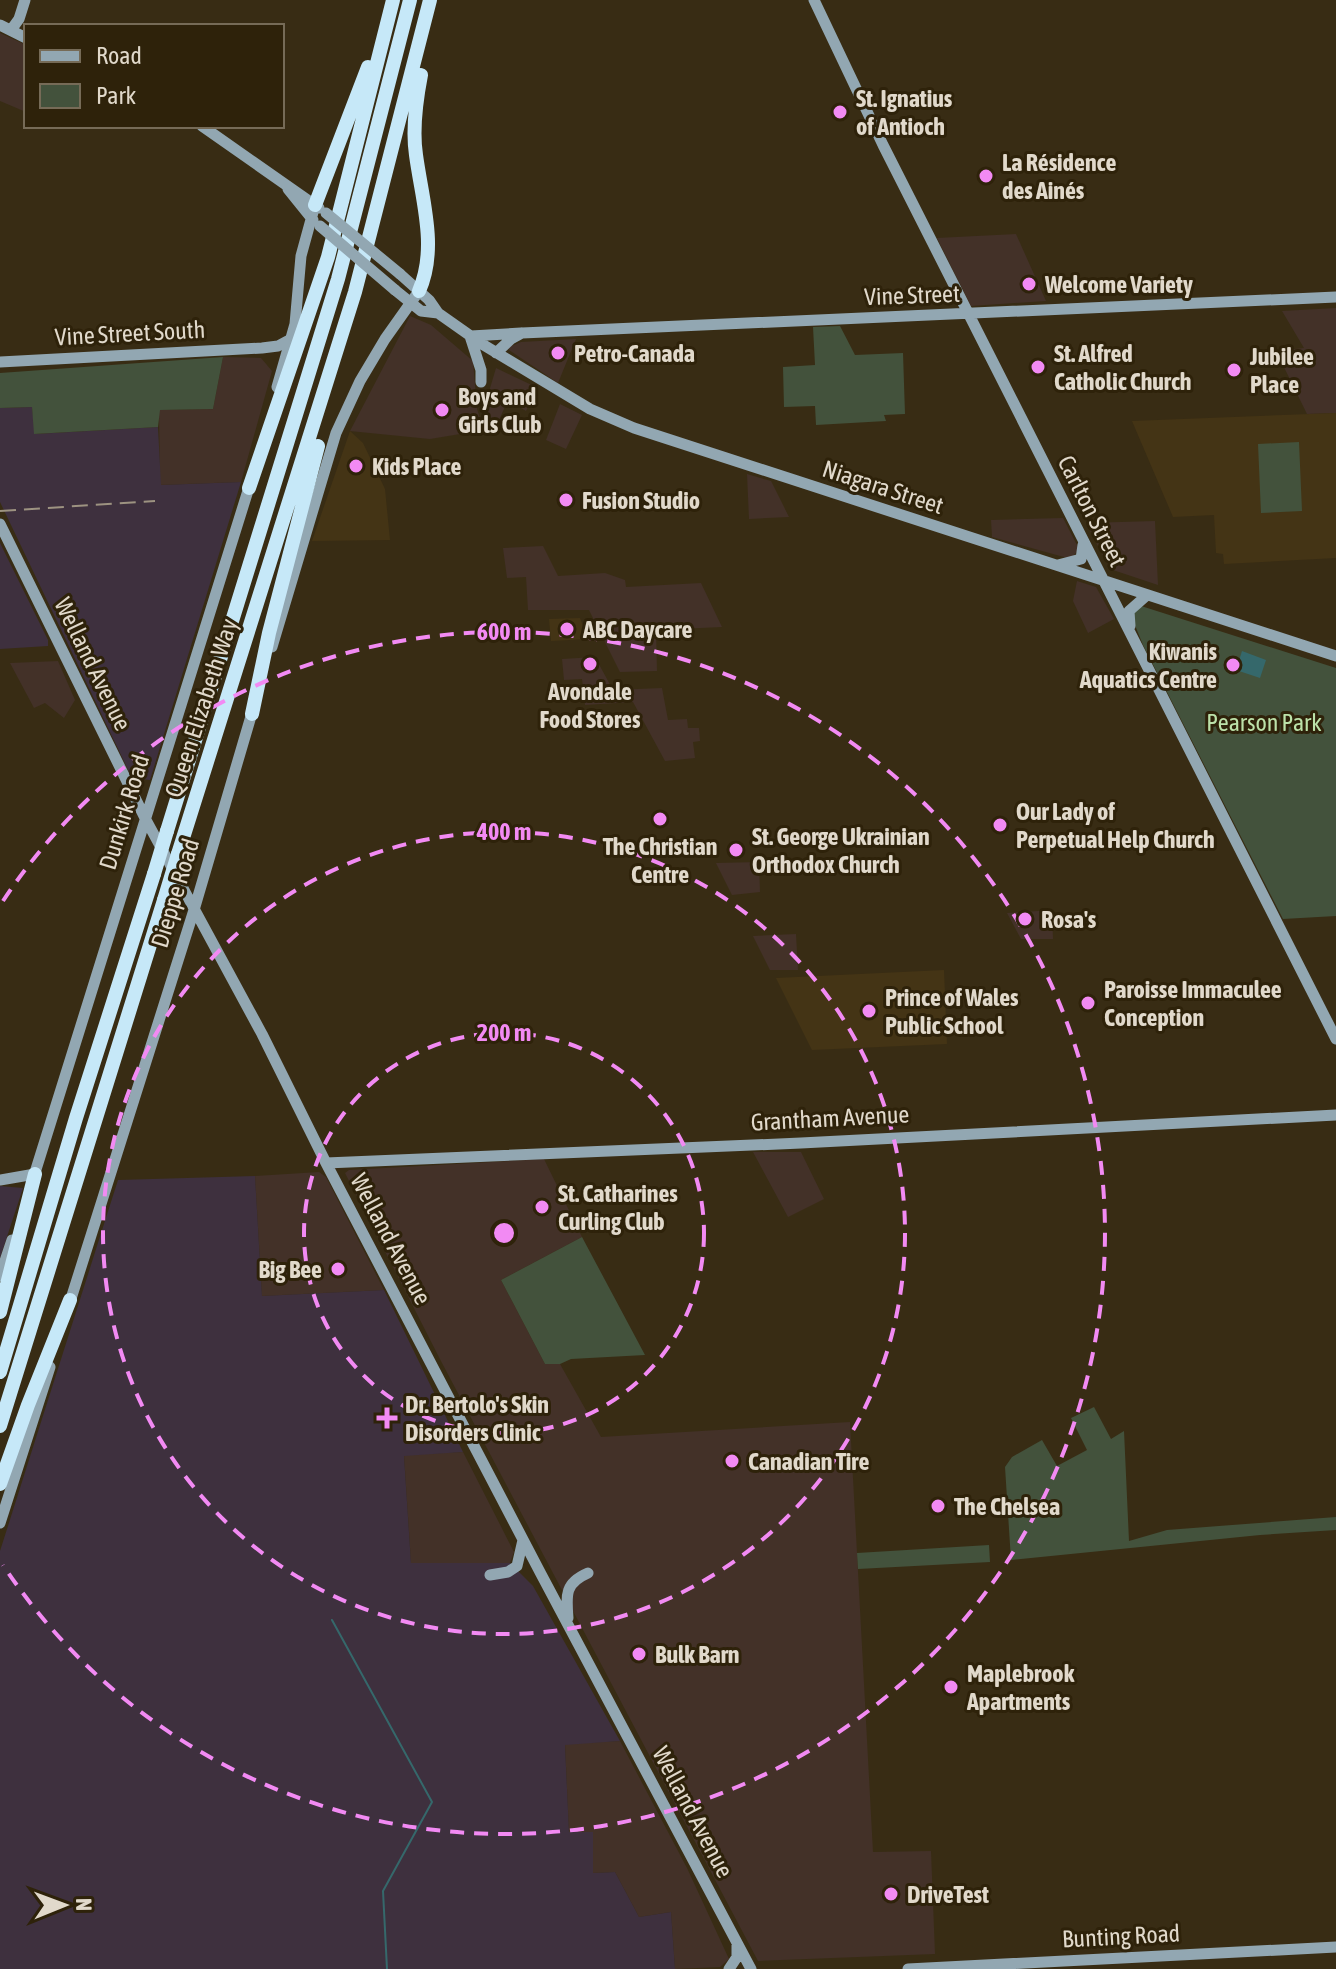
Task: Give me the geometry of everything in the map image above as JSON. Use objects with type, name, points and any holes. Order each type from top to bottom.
[{"type":"highway","name":"Queen Elizabeth Way","points":[[0,1372],[76,1118],[334,293],[410,0]]},
{"type":"highway","name":"Queen Elizabeth Way","points":[[0,1426],[340,340],[401,121],[430,0]]},
{"type":"highway","points":[[415,297],[425,276],[428,259],[427,222],[414,129],[419,87],[438,0]]},
{"type":"highway","points":[[317,212],[393,2]]},
{"type":"highway","points":[[249,488],[328,257],[393,2]]},
{"type":"highway","points":[[252,714],[269,633],[323,426],[340,340]]},
{"type":"highway","points":[[0,1312],[35,1174]]},
{"type":"highway","points":[[0,1484],[70,1300]]},
{"type":"main road","points":[[24,37],[6,28],[19,19],[25,0]]},
{"type":"main road","name":"Carlton Street","points":[[814,0],[1103,582],[1131,631],[1273,919],[1336,1039]]},
{"type":"main road","name":"Niagara Street","points":[[205,128],[288,189],[299,192],[317,212],[400,274],[415,297]]},
{"type":"main road","name":"Niagara Street","points":[[317,212],[320,226],[395,290],[415,297],[496,353],[590,409],[634,428],[1336,656]]},
{"type":"main road","name":"Dunkirk Road","points":[[35,1174],[249,488],[291,339],[298,309],[301,256],[317,212]]},
{"type":"main road","name":"Dieppe Road","points":[[0,1523],[194,910],[336,433],[360,381],[415,297]]},
{"type":"main road","name":"Vine Street","points":[[470,336],[500,332],[969,315],[1336,297]]},
{"type":"main road","points":[[496,353],[522,333]]},
{"type":"main road","points":[[470,336],[481,370],[481,382]]},
{"type":"main road","name":"Vine Street South","points":[[0,362],[262,348],[278,346],[291,339]]},
{"type":"main road","points":[[262,348],[282,367]]},
{"type":"main road","name":"Welland Avenue","points":[[0,524],[145,818],[262,1034],[523,1540],[751,1969]]},
{"type":"main road","points":[[1053,565],[1081,559],[1082,540]]},
{"type":"main road","points":[[1131,631],[1129,611],[1146,596]]},
{"type":"main road","points":[[129,783],[143,787],[156,781]]},
{"type":"main road","points":[[182,941],[202,936],[211,943]]},
{"type":"main road","name":"Grantham Avenue","points":[[326,1163],[801,1143],[1336,1115]]},
{"type":"main road","points":[[5,1180],[35,1174]]},
{"type":"main road","points":[[0,1276],[27,1198],[23,1185],[5,1180]]},
{"type":"main road","points":[[490,1575],[508,1572],[517,1566],[523,1540]]},
{"type":"main road","points":[[568,1623],[570,1585],[588,1573]]},
{"type":"main road","points":[[729,1969],[737,1957],[736,1940]]},
{"type":"main road","name":"Bunting Road","points":[[908,1969],[1336,1947]]},
{"type":"shaded area","points":[[0,33],[24,44],[24,111],[0,101]]},
{"type":"shaded area","points":[[1016,234],[1046,301],[971,306],[937,238]]},
{"type":"shaded area","points":[[1336,308],[1336,413],[1307,414],[1276,351],[1304,348],[1282,311]]},
{"type":"shaded area","points":[[410,316],[431,325],[473,361],[477,409],[484,430],[430,439],[350,431]]},
{"type":"shaded area","points":[[576,339],[558,383],[509,350],[509,347],[521,342]]},
{"type":"shaded area","points":[[223,357],[261,358],[272,371],[241,482],[160,485],[159,410],[213,409]]},
{"type":"shaded area","points":[[496,368],[538,388],[526,411],[508,400],[495,429],[488,415],[488,395]]},
{"type":"shaded area","points":[[560,404],[582,415],[566,449],[546,440]]},
{"type":"shaded area","points":[[32,407],[35,434],[158,427],[161,485],[241,482],[150,780],[132,778],[0,502],[0,408]]},
{"type":"shaded area","points":[[1336,413],[1336,558],[1224,564],[1223,554],[1216,553],[1214,515],[1173,517],[1132,421]]},
{"type":"shaded area","name":"Kids Place","points":[[350,431],[363,443],[385,489],[390,540],[312,541]]},
{"type":"shaded area","points":[[747,474],[771,481],[789,517],[749,519]]},
{"type":"shaded area","points":[[1063,518],[1079,549],[1071,559],[992,537],[991,520]]},
{"type":"shaded area","points":[[1155,521],[1158,585],[1110,569],[1086,523]]},
{"type":"shaded area","points":[[0,543],[48,640],[48,646],[0,649]]},
{"type":"shaded area","points":[[543,546],[558,576],[605,573],[625,580],[626,587],[701,583],[722,627],[656,630],[657,671],[620,672],[589,610],[528,610],[526,577],[507,578],[503,548]]},
{"type":"shaded area","points":[[1077,581],[1096,587],[1114,619],[1088,633],[1073,601]]},
{"type":"shaded area","name":"ABC Daycare","points":[[580,618],[588,639],[551,641],[549,619]]},
{"type":"shaded area","points":[[595,657],[613,690],[662,688],[668,720],[687,719],[688,728],[699,728],[700,741],[693,742],[695,758],[665,761],[633,702],[585,705],[582,679],[564,680],[562,659]]},
{"type":"shaded area","points":[[58,661],[75,700],[64,718],[45,703],[34,708],[10,663]]},
{"type":"shaded area","points":[[759,862],[760,892],[732,895],[716,863]]},
{"type":"shaded area","points":[[1052,910],[1053,939],[1021,939],[1007,913]]},
{"type":"shaded area","points":[[796,934],[798,970],[770,970],[753,936]]},
{"type":"shaded area","name":"Prince of Wales Public School","points":[[944,970],[947,1044],[812,1050],[776,978]]},
{"type":"shaded area","points":[[753,1152],[801,1152],[824,1199],[788,1217]]},
{"type":"shaded area","points":[[544,1159],[582,1237],[501,1280],[545,1364],[560,1364],[601,1437],[850,1422],[873,1852],[931,1851],[935,1954],[758,1961],[345,1173],[349,1170]]},
{"type":"shaded area","points":[[319,1172],[326,1177],[384,1290],[262,1296],[255,1176]]},
{"type":"shaded area","points":[[255,1176],[262,1296],[384,1290],[463,1452],[404,1456],[411,1563],[510,1563],[533,1586],[620,1741],[565,1745],[569,1832],[593,1832],[593,1873],[615,1872],[639,1917],[671,1912],[675,1969],[0,1969],[0,1551],[118,1180]]},
{"type":"shaded area","points":[[0,1186],[23,1188],[0,1258]]},
{"type":"shaded area","points":[[463,1452],[514,1552],[510,1563],[411,1563],[404,1455]]},
{"type":"shaded area","points":[[620,1741],[687,1868],[729,1959],[720,1967],[675,1969],[671,1912],[639,1917],[615,1872],[593,1873],[569,1833],[565,1744]]},
{"type":"green space","points":[[840,326],[855,355],[903,353],[905,414],[884,415],[886,421],[816,425],[815,406],[784,407],[783,367],[815,365],[813,327]]},
{"type":"green space","points":[[223,357],[213,409],[160,410],[158,427],[34,434],[32,407],[0,408],[0,373]]},
{"type":"green space","points":[[1299,442],[1302,511],[1261,513],[1258,444]]},
{"type":"green space","name":"Pearson Park","points":[[1138,605],[1336,668],[1336,916],[1283,919],[1143,645],[1130,613]]},
{"type":"green space","points":[[582,1237],[645,1355],[571,1359],[560,1364],[545,1364],[501,1280]]},
{"type":"green space","points":[[1094,1407],[1111,1439],[1124,1431],[1129,1541],[1167,1530],[1336,1517],[1336,1530],[1011,1560],[1005,1467],[1012,1457],[1042,1440],[1057,1466],[1087,1450],[1071,1418]]},
{"type":"green space","points":[[989,1545],[990,1562],[858,1569],[857,1553]]},
{"type":"water","points":[[1242,651],[1266,660],[1260,678],[1236,670]]},
{"type":"waterway","points":[[332,1620],[432,1802],[383,1891],[387,1969]]},
{"type":"railway","points":[[0,511],[155,501]]},
{"type":"place","name":"St. Ignatius of Antioch","points":[[840,112]]},
{"type":"place","name":"La Résidence des Ainés","points":[[986,176]]},
{"type":"place","name":"Welcome Variety","points":[[1029,284]]},
{"type":"place","name":"Petro-Canada","points":[[558,353]]},
{"type":"place","name":"St. Alfred Catholic Church","points":[[1038,367]]},
{"type":"place","name":"Jubilee Place","points":[[1234,370]]},
{"type":"place","name":"Boys and Girls Club","points":[[442,410]]},
{"type":"place","name":"Kids Place","points":[[356,466]]},
{"type":"place","name":"Fusion Studio","points":[[566,500]]},
{"type":"place","name":"ABC Daycare","points":[[567,629]]},
{"type":"place","name":"Avondale Food Stores","points":[[590,664]]},
{"type":"place","name":"Kiwanis Aquatics Centre","points":[[1233,665]]},
{"type":"place","name":"The Christian Centre","points":[[660,819]]},
{"type":"place","name":"Our Lady of Perpetual Help Church","points":[[1000,825]]},
{"type":"place","name":"St. George Ukrainian Orthodox Church","points":[[736,850]]},
{"type":"place","name":"Rosa's","points":[[1025,919]]},
{"type":"place","name":"Paroisse Immaculee Conception","points":[[1088,1003]]},
{"type":"place","name":"Prince of Wales Public School","points":[[869,1011]]},
{"type":"place","name":"St. Catharines Curling Club","points":[[542,1207]]},
{"type":"place","name":"Big Bee","points":[[338,1269]]},
{"type":"place","name":"Dr. Bertolo's Skin Disorders Clinic","points":[[387,1418]]},
{"type":"place","name":"Canadian Tire","points":[[732,1461]]},
{"type":"place","name":"The Chelsea","points":[[938,1506]]},
{"type":"place","name":"Bulk Barn","points":[[639,1654]]},
{"type":"place","name":"Maplebrook Apartments","points":[[951,1687]]},
{"type":"place","name":"DriveTest","points":[[891,1894]]}]
